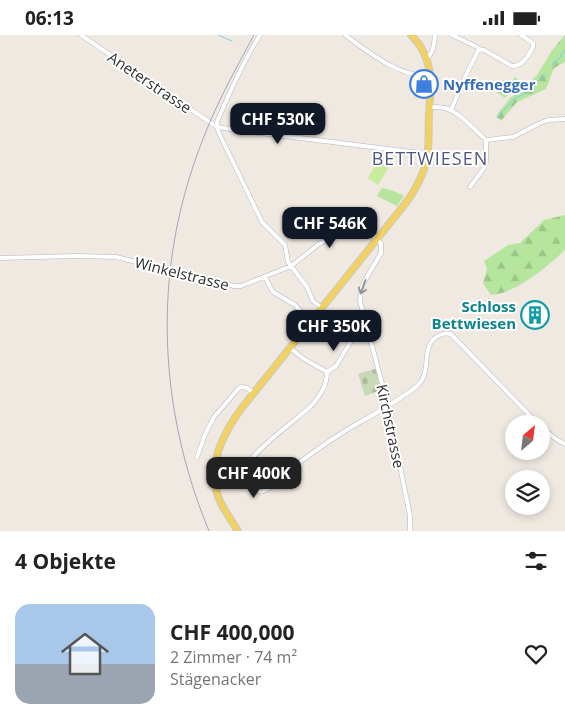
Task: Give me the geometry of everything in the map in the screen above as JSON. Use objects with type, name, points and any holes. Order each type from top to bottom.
[{"type":"main road","points":[[238,531],[226,513],[214,482],[214,471],[218,453],[225,434],[254,393],[410,198],[422,174],[428,153],[430,77],[426,58],[421,47],[411,35]]},
{"type":"street","name":"Aneterstrasse","points":[[81,35],[217,127]]},
{"type":"street","points":[[260,35],[238,73],[217,122],[217,127],[262,222],[285,245],[288,263],[304,282],[314,301],[322,308]]},
{"type":"street","points":[[345,35],[382,61],[404,71],[430,77]]},
{"type":"street","points":[[426,58],[431,55],[435,35]]},
{"type":"street","points":[[452,35],[516,67],[520,65],[534,47],[533,43],[521,35]]},
{"type":"street","points":[[451,110],[479,49]]},
{"type":"street","points":[[429,107],[451,110],[486,140],[486,162],[484,168],[470,187]]},
{"type":"street","points":[[486,140],[513,137],[548,120],[565,119]]},
{"type":"street","points":[[217,127],[428,153]]},
{"type":"street","name":"Winkelstrasse","points":[[0,258],[116,257],[234,286],[241,286],[291,266],[319,244],[330,238],[358,231],[373,235],[377,239]]},
{"type":"street","name":"Kirchstrasse","points":[[377,239],[381,253],[364,282],[360,301],[388,406],[410,516],[410,531]]},
{"type":"street","points":[[265,277],[273,292],[295,305],[303,313],[295,324]]},
{"type":"street","points":[[366,324],[362,324],[336,366],[328,372],[327,383],[317,399],[259,451],[245,468],[246,476],[260,492],[268,489],[296,465],[334,438],[388,406],[419,384],[425,373],[426,357],[430,343],[438,335],[451,334],[529,415]]},
{"type":"street","points":[[290,348],[304,359],[328,372]]},
{"type":"street","points":[[197,457],[210,425],[221,408],[242,387],[254,393]]},
{"type":"street","points":[[550,434],[565,444]]},
{"type":"green space","points":[[565,35],[565,62],[554,68],[546,89],[517,102],[501,121],[496,116],[510,98],[537,75],[553,49]]},
{"type":"green space","points":[[515,77],[524,82],[524,86],[511,89],[505,98],[496,92],[503,80],[510,84]]},
{"type":"green space","points":[[380,157],[391,163],[378,185],[368,178]]},
{"type":"green space","points":[[382,188],[404,196],[397,206],[377,196]]},
{"type":"green space","points":[[565,215],[565,250],[550,264],[520,285],[491,295],[483,283],[487,269],[484,261],[508,245],[520,243],[544,220]]},
{"type":"green space","points":[[376,370],[381,390],[365,396],[358,374]]},
{"type":"waterway","points":[[218,35],[232,41]]},
{"type":"waterway","points":[[552,66],[565,50]]},
{"type":"waterway","points":[[497,118],[514,99],[531,90],[534,84],[547,75]]},
{"type":"railway","points":[[209,531],[192,484],[179,437],[171,389],[167,340],[168,291],[174,243],[185,195],[200,147],[218,104],[254,35]]},
{"type":"place","name":"Nyffenegger","points":[[424,84]]},
{"type":"place","name":"Schloss Bettwiesen","points":[[535,315]]},
{"type":"district","name":"BETTWIESEN","points":[[430,158]]}]
